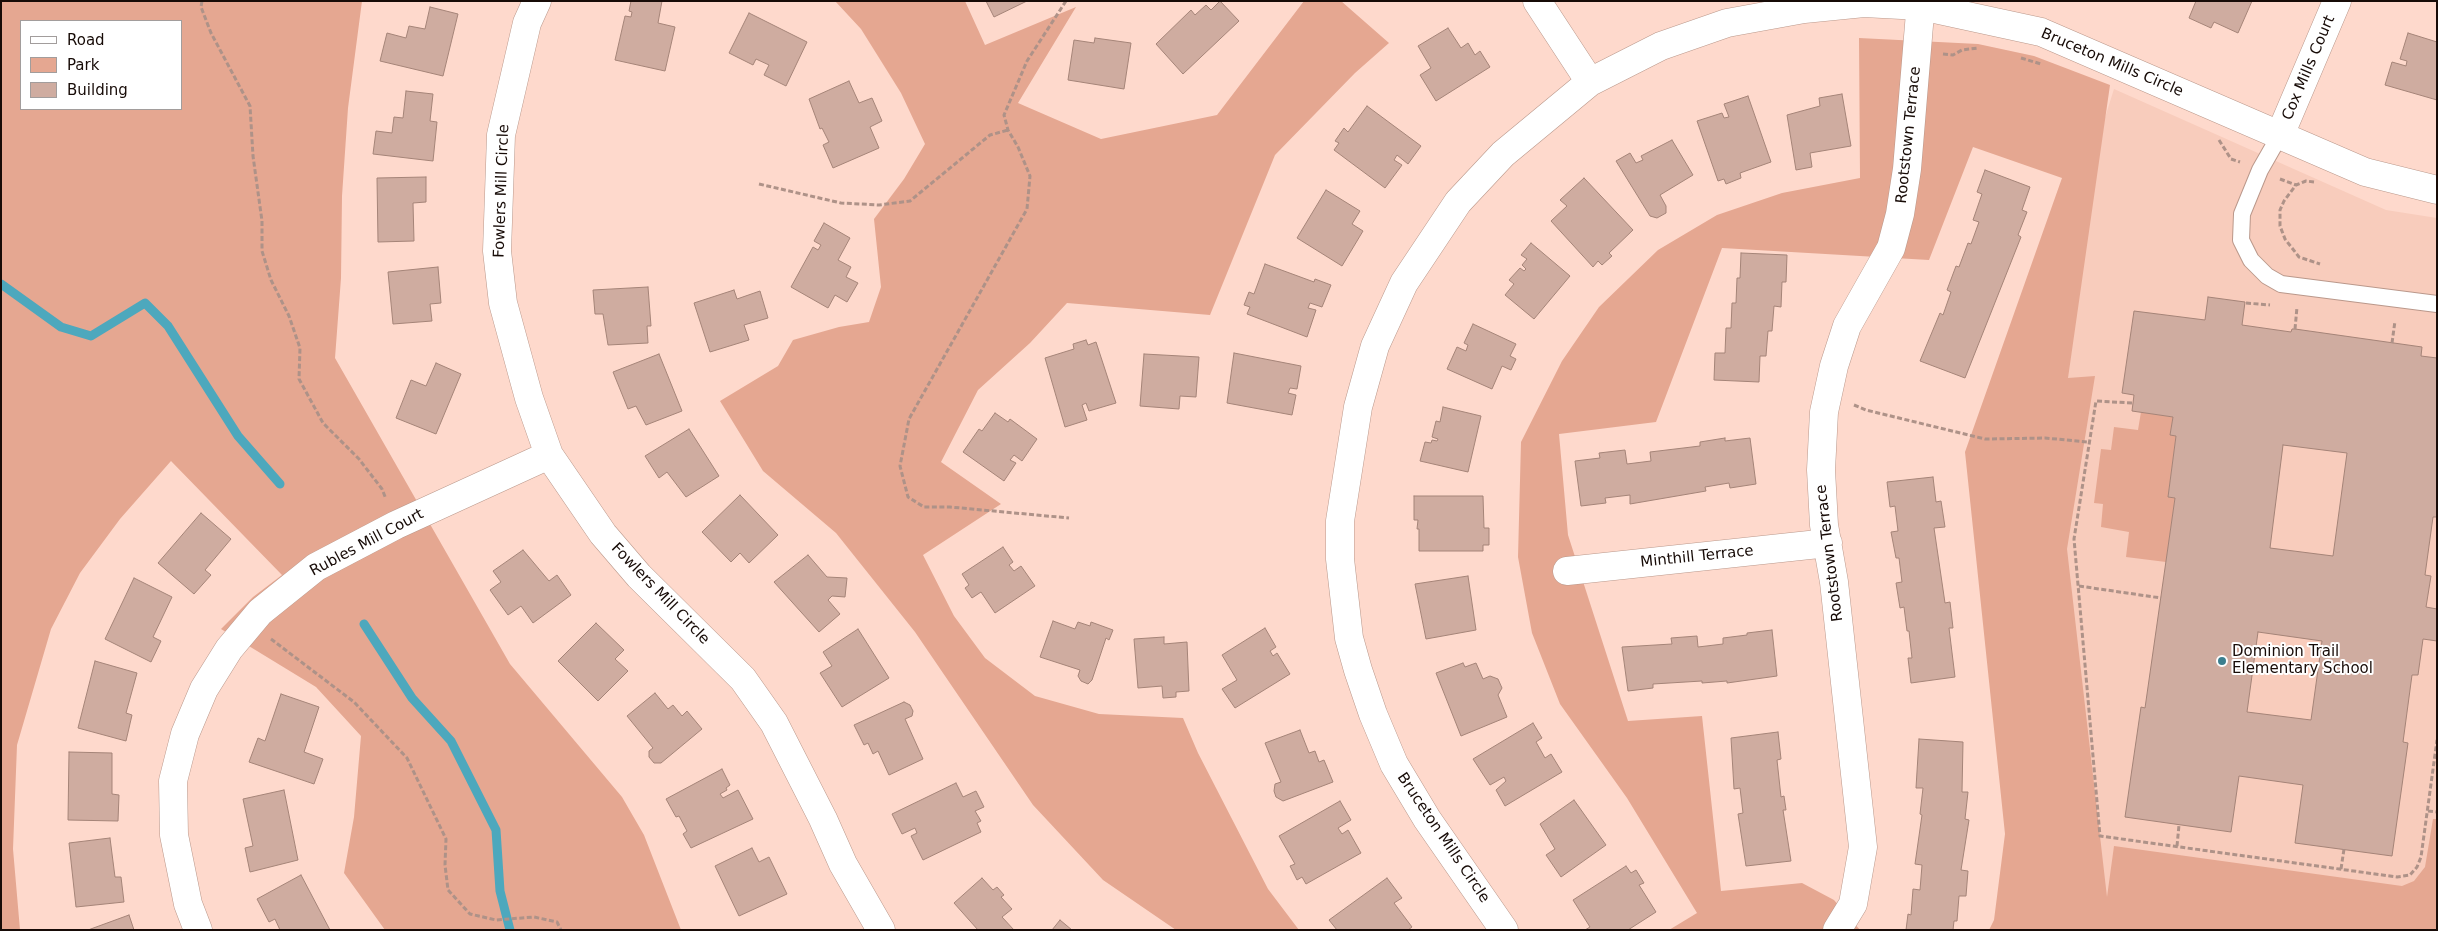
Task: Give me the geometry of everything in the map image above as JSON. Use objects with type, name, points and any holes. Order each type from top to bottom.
[{"type":"street","name":"Fowlers Mill Circle","points":[[537,1],[526,23],[501,135],[497,251],[503,303],[529,398],[549,455],[603,534],[639,576],[743,679],[774,723],[824,819],[843,864],[881,930]]},
{"type":"street","points":[[1537,1],[1590,82]]},
{"type":"street","name":"Cox Mills Court","points":[[2280,135],[2337,1]]},
{"type":"street","name":"Bruceton Mills Circle","points":[[1504,930],[1427,819],[1394,764],[1373,714],[1358,670],[1350,638],[1340,559],[1340,522],[1358,407],[1375,346],[1404,283],[1458,202],[1503,154],[1590,82],[1661,46],[1727,23],[1804,9],[1854,4],[1921,4],[2040,32],[2364,172],[2437,190]]},
{"type":"street","name":"Rootstown Terrace","points":[[1836,930],[1853,904],[1863,847],[1821,470],[1826,399],[1834,366],[1848,326],[1891,248],[1900,214],[1907,170],[1921,4]]},
{"type":"street","name":"Rubles Mill Court","points":[[198,930],[188,904],[174,835],[173,781],[185,734],[204,689],[229,649],[260,612],[316,567],[396,525],[549,455]]},
{"type":"street","name":"Minthill Terrace","points":[[1567,571],[1828,543]]},
{"type":"lane","points":[[2280,135],[2260,170],[2242,214],[2242,240],[2251,260],[2267,276],[2281,284],[2437,304]]},
{"type":"path","points":[[202,1],[210,33],[250,106],[253,156],[262,221],[262,250],[270,280],[289,316],[300,348],[299,379],[323,423],[358,459],[382,490],[396,525]]},
{"type":"path","points":[[1066,1],[1027,61],[1004,115],[1008,130],[1030,176],[1027,209],[909,419],[900,466],[908,497],[924,507],[950,507],[1069,518]]},
{"type":"path","points":[[1917,51],[1953,55],[1962,50],[1981,48]]},
{"type":"path","points":[[2014,56],[2045,66]]},
{"type":"path","points":[[759,184],[841,204],[879,205],[910,201],[990,135],[1008,130]]},
{"type":"path","points":[[2210,136],[2219,140],[2231,159],[2296,185]]},
{"type":"path","points":[[2317,182],[2306,181],[2296,185],[2280,210],[2280,226],[2285,239],[2299,257],[2329,266]]},
{"type":"path","points":[[2295,329],[2297,307]]},
{"type":"path","points":[[2392,343],[2395,321]]},
{"type":"path","points":[[1826,399],[1985,439],[2045,438],[2088,442]]},
{"type":"path","points":[[2132,403],[2096,401],[2074,539],[2100,836],[2397,877],[2410,874],[2417,867],[2421,857],[2437,740]]},
{"type":"path","points":[[2078,586],[2160,598]]},
{"type":"path","points":[[251,624],[354,702],[407,758],[446,839],[445,865],[448,890],[470,914],[496,920],[534,917],[557,922],[561,930]]},
{"type":"path","points":[[2428,811],[2437,812]]},
{"type":"path","points":[[2177,846],[2179,824]]},
{"type":"path","points":[[2341,869],[2344,849]]},
{"type":"shaded area","name":"Dominion Trail Elementary School","points":[[2114,89],[2386,210],[2437,218],[2437,930],[2041,930],[1985,498]]},
{"type":"green space","points":[[1,1],[362,1],[348,108],[342,196],[341,278],[335,358],[510,664],[622,797],[644,835],[681,930],[385,930],[344,873],[354,817],[361,736],[316,687],[221,629],[253,597],[282,575],[171,461],[120,519],[80,573],[51,629],[17,745],[13,849],[20,930],[1,930]]},
{"type":"green space","points":[[835,1],[965,1],[985,45],[1076,7],[1018,103],[1101,139],[1217,115],[1304,1],[1341,1],[1389,43],[1355,73],[1275,155],[1210,315],[1067,303],[1030,343],[978,390],[941,462],[1001,504],[923,555],[954,616],[985,658],[1035,696],[1099,714],[1183,718],[1198,753],[1268,889],[1299,930],[1176,930],[1103,880],[1033,805],[915,632],[836,533],[763,471],[720,401],[778,366],[793,340],[839,327],[869,322],[881,287],[874,219],[904,179],[925,144],[901,93],[861,29]]},
{"type":"green space","points":[[1859,38],[1978,44],[2034,56],[2110,85],[2068,378],[2095,376],[2067,549],[2107,897],[2114,846],[2402,886],[2414,881],[2425,867],[2433,819],[2437,819],[2437,930],[1989,930],[1994,920],[2005,834],[1965,452],[2062,178],[1973,147],[1929,260],[1722,248],[1656,422],[1559,434],[1568,535],[1628,721],[1702,716],[1721,891],[1802,883],[1834,900],[1860,930],[1669,930],[1697,913],[1627,798],[1560,704],[1532,633],[1518,557],[1521,442],[1562,361],[1599,307],[1658,250],[1717,215],[1782,193],[1860,178]]},
{"type":"green space","points":[[2141,412],[2173,417],[2170,435],[2176,436],[2168,497],[2175,498],[2166,562],[2126,557],[2129,532],[2101,527],[2103,504],[2094,503],[2101,449],[2111,450],[2114,427],[2138,430]]},
{"type":"building","points":[[631,1],[662,1],[658,23],[675,27],[665,71],[615,60],[625,16],[631,17],[632,12],[629,11]]},
{"type":"building","points":[[986,1],[1027,1],[994,17]]},
{"type":"building","points":[[1220,1],[1239,21],[1183,74],[1156,44],[1191,10],[1195,15],[1206,5],[1211,10]]},
{"type":"building","points":[[2196,1],[2252,1],[2238,33],[2214,22],[2211,28],[2189,18]]},
{"type":"building","points":[[430,7],[458,14],[443,76],[380,61],[387,33],[406,38],[409,26],[425,29]]},
{"type":"building","points":[[749,13],[807,42],[786,86],[764,75],[769,65],[756,59],[753,65],[729,53]]},
{"type":"building","points":[[1448,28],[1461,48],[1468,43],[1475,55],[1480,51],[1490,67],[1436,101],[1420,75],[1431,68],[1418,46]]},
{"type":"building","points":[[2408,33],[2437,42],[2437,100],[2385,85],[2392,62],[2406,66],[2407,61],[2400,59]]},
{"type":"building","points":[[1095,38],[1131,43],[1124,89],[1068,80],[1074,40],[1094,43]]},
{"type":"building","points":[[849,81],[859,103],[872,98],[882,121],[870,127],[879,148],[833,168],[823,145],[829,142],[822,128],[820,129],[809,99]]},
{"type":"building","points":[[406,91],[433,94],[430,121],[437,122],[433,161],[373,154],[376,131],[392,133],[394,117],[403,118]]},
{"type":"building","points":[[1842,94],[1851,146],[1810,153],[1812,167],[1796,170],[1787,115],[1820,106],[1819,98]]},
{"type":"building","points":[[1748,96],[1771,162],[1740,173],[1741,178],[1726,184],[1724,179],[1718,181],[1697,121],[1722,113],[1724,118],[1729,117],[1724,104]]},
{"type":"building","points":[[1367,106],[1421,146],[1408,164],[1397,155],[1394,160],[1402,165],[1385,188],[1334,150],[1339,143],[1335,141],[1344,128],[1348,132]]},
{"type":"building","points":[[1672,140],[1693,175],[1660,195],[1666,206],[1666,213],[1657,218],[1650,216],[1616,161],[1630,153],[1636,163],[1643,160],[1641,156]]},
{"type":"building","points":[[1985,170],[2030,187],[2022,210],[2027,212],[2018,235],[2021,237],[1965,378],[1920,361],[1940,313],[1943,315],[1951,292],[1947,290],[1956,266],[1959,267],[1968,243],[1971,244],[1979,222],[1973,220],[1982,194],[1977,192]]},
{"type":"building","points":[[426,177],[426,202],[413,203],[414,241],[378,242],[377,178]]},
{"type":"building","points":[[1584,178],[1633,230],[1609,253],[1612,256],[1602,265],[1598,261],[1593,267],[1551,221],[1567,206],[1560,200]]},
{"type":"building","points":[[1326,190],[1360,211],[1352,224],[1363,231],[1342,266],[1297,238]]},
{"type":"building","points":[[824,223],[850,238],[838,260],[851,267],[846,277],[858,283],[847,302],[835,295],[828,308],[791,287],[813,247],[818,250],[821,245],[814,241]]},
{"type":"building","points":[[1531,243],[1570,276],[1534,319],[1505,295],[1514,284],[1509,280],[1520,268],[1524,271],[1526,269],[1522,265],[1527,259],[1521,255]]},
{"type":"building","points":[[1741,253],[1787,255],[1786,282],[1782,282],[1781,307],[1774,306],[1772,331],[1768,331],[1766,356],[1760,356],[1759,382],[1714,380],[1715,353],[1725,353],[1726,328],[1731,328],[1732,303],[1736,303],[1737,278],[1740,278]]},
{"type":"building","points":[[1265,264],[1314,282],[1315,279],[1331,285],[1322,307],[1310,303],[1308,308],[1316,310],[1307,337],[1247,314],[1250,307],[1244,305],[1249,292],[1254,294]]},
{"type":"building","points":[[438,267],[441,303],[430,304],[432,321],[393,324],[388,272]]},
{"type":"building","points":[[648,287],[651,326],[647,326],[648,343],[608,345],[603,314],[595,314],[593,290]]},
{"type":"building","points":[[734,290],[737,299],[760,291],[768,318],[744,325],[749,340],[710,352],[694,303]]},
{"type":"building","name":"Dominion Trail Elementary School","points":[[2208,297],[2245,302],[2242,325],[2291,332],[2292,329],[2295,329],[2422,347],[2421,356],[2437,358],[2437,517],[2433,517],[2425,575],[2431,576],[2426,607],[2437,609],[2437,641],[2423,639],[2418,675],[2412,675],[2403,742],[2408,743],[2392,856],[2295,843],[2303,785],[2239,776],[2231,832],[2125,817],[2141,707],[2145,708],[2175,498],[2168,497],[2176,436],[2170,435],[2173,417],[2132,411],[2134,395],[2122,393],[2134,311],[2205,320]],"holes":[[[2283,445],[2347,453],[2333,556],[2270,548]],[[2258,632],[2322,641],[2311,720],[2247,712]]]},
{"type":"building","points":[[1473,324],[1516,344],[1510,356],[1516,359],[1511,370],[1502,366],[1492,389],[1447,369],[1457,347],[1466,351],[1468,345],[1464,343]]},
{"type":"building","points":[[1086,340],[1088,345],[1096,342],[1116,403],[1089,411],[1086,403],[1082,405],[1087,420],[1065,427],[1045,358],[1074,349],[1073,344]]},
{"type":"building","points":[[1234,353],[1301,366],[1297,389],[1290,388],[1288,393],[1296,395],[1292,415],[1227,403]]},
{"type":"building","points":[[659,354],[682,411],[646,425],[636,406],[628,409],[613,372]]},
{"type":"building","points":[[1144,354],[1199,357],[1196,397],[1180,396],[1179,409],[1140,406]]},
{"type":"building","points":[[436,363],[461,374],[436,434],[396,418],[411,380],[426,386]]},
{"type":"building","points":[[1443,407],[1481,416],[1468,472],[1420,461],[1425,442],[1431,443],[1432,440],[1437,441],[1438,439],[1432,437],[1436,421],[1440,422]]},
{"type":"building","points":[[995,413],[1008,422],[1010,419],[1037,439],[1022,461],[1014,455],[1010,460],[1016,463],[1004,481],[963,452],[979,429],[982,431]]},
{"type":"building","points":[[689,429],[719,476],[686,497],[667,472],[659,478],[645,456]]},
{"type":"building","points":[[1725,438],[1725,441],[1750,438],[1756,484],[1730,488],[1729,483],[1705,487],[1706,491],[1630,504],[1630,495],[1605,498],[1606,503],[1581,506],[1575,461],[1600,458],[1599,453],[1625,450],[1627,464],[1651,461],[1650,452],[1700,446],[1700,442]]},
{"type":"building","points":[[1933,477],[1936,502],[1941,501],[1945,527],[1934,528],[1945,603],[1950,602],[1953,628],[1949,628],[1955,677],[1911,683],[1908,658],[1912,658],[1909,631],[1907,631],[1904,607],[1900,608],[1896,583],[1902,582],[1899,558],[1896,558],[1891,532],[1898,531],[1895,506],[1890,507],[1887,482]]},
{"type":"building","points":[[740,495],[778,535],[749,563],[740,553],[731,562],[702,532]]},
{"type":"building","points":[[1414,496],[1483,496],[1484,528],[1489,528],[1489,545],[1483,545],[1483,551],[1419,551],[1418,520],[1414,520]]},
{"type":"building","points":[[201,513],[231,539],[205,570],[211,575],[194,594],[158,563]]},
{"type":"building","points":[[1003,547],[1013,562],[1009,565],[1014,571],[1021,566],[1035,586],[995,613],[981,592],[972,598],[965,588],[969,585],[962,574]]},
{"type":"building","points":[[523,550],[549,581],[557,575],[571,595],[533,623],[521,606],[508,615],[490,590],[501,582],[493,571]]},
{"type":"building","points":[[808,555],[827,577],[847,578],[845,597],[832,596],[828,600],[840,614],[819,632],[774,582]]},
{"type":"building","points":[[1468,576],[1476,630],[1426,639],[1415,584]]},
{"type":"building","points":[[134,578],[172,597],[153,637],[161,641],[151,662],[105,639]]},
{"type":"building","points":[[1053,621],[1075,629],[1078,622],[1090,626],[1091,622],[1113,630],[1109,640],[1106,638],[1092,680],[1088,684],[1081,681],[1078,676],[1080,670],[1040,657]]},
{"type":"building","points":[[596,623],[624,650],[615,659],[628,671],[598,701],[558,661]]},
{"type":"building","points":[[1265,628],[1276,647],[1270,651],[1273,656],[1277,653],[1290,674],[1235,708],[1222,689],[1237,680],[1222,655]]},
{"type":"building","points":[[858,629],[889,678],[842,707],[820,673],[832,666],[823,652]]},
{"type":"building","points":[[1772,630],[1777,676],[1727,683],[1727,681],[1702,683],[1702,681],[1653,684],[1653,688],[1628,691],[1622,647],[1672,644],[1671,638],[1697,636],[1698,647],[1723,644],[1723,638]]},
{"type":"building","points":[[1164,637],[1164,644],[1187,642],[1189,691],[1176,692],[1176,697],[1163,698],[1162,686],[1138,688],[1134,639]]},
{"type":"building","points":[[95,661],[137,673],[126,713],[132,715],[126,741],[78,728]]},
{"type":"building","points":[[1463,663],[1465,667],[1476,663],[1483,679],[1490,676],[1498,679],[1502,688],[1498,695],[1507,717],[1461,736],[1436,673]]},
{"type":"building","points":[[655,693],[668,709],[673,705],[682,716],[687,711],[702,729],[661,763],[654,763],[649,757],[649,751],[653,748],[627,716]]},
{"type":"building","points":[[281,694],[319,707],[304,752],[323,759],[314,784],[249,762],[258,738],[265,741]]},
{"type":"building","points":[[904,702],[910,705],[913,711],[912,716],[905,719],[923,759],[889,775],[878,751],[873,754],[868,743],[864,745],[854,725]]},
{"type":"building","points":[[1533,723],[1542,738],[1536,742],[1545,758],[1551,754],[1562,772],[1505,806],[1496,790],[1506,781],[1504,777],[1490,785],[1473,759]]},
{"type":"building","points":[[1300,730],[1309,753],[1315,751],[1319,762],[1324,760],[1333,782],[1283,801],[1276,797],[1274,791],[1275,784],[1281,782],[1265,743]]},
{"type":"building","points":[[1778,732],[1781,759],[1777,760],[1781,797],[1784,796],[1786,810],[1783,810],[1791,861],[1746,866],[1738,814],[1743,813],[1740,788],[1734,789],[1731,738]]},
{"type":"building","points":[[1919,739],[1963,742],[1962,792],[1968,792],[1965,819],[1969,820],[1961,870],[1968,871],[1966,896],[1959,896],[1957,921],[1954,921],[1953,930],[1906,930],[1908,914],[1911,915],[1913,889],[1920,890],[1922,865],[1915,864],[1922,815],[1920,814],[1923,788],[1916,788]]},
{"type":"building","points":[[69,752],[112,753],[112,794],[119,795],[118,821],[68,820]]},
{"type":"building","points":[[722,769],[730,785],[726,788],[727,790],[720,794],[723,798],[738,790],[753,819],[691,848],[683,834],[687,831],[679,816],[676,817],[666,799]]},
{"type":"building","points":[[956,783],[963,797],[976,791],[984,807],[975,811],[981,821],[977,823],[981,832],[923,860],[911,836],[917,833],[915,828],[902,834],[892,814]]},
{"type":"building","points":[[284,790],[298,860],[250,872],[245,848],[253,846],[243,799]]},
{"type":"building","points":[[1574,800],[1606,845],[1561,877],[1546,855],[1555,849],[1540,824]]},
{"type":"building","points":[[1340,801],[1351,820],[1338,828],[1342,834],[1348,830],[1361,853],[1306,884],[1302,877],[1297,880],[1290,866],[1295,864],[1279,836]]},
{"type":"building","points":[[110,838],[115,877],[121,877],[124,902],[76,907],[69,843]]},
{"type":"building","points":[[752,848],[759,862],[769,857],[787,894],[739,916],[715,866]]},
{"type":"building","points":[[1626,866],[1631,873],[1636,870],[1644,883],[1639,885],[1656,912],[1628,930],[1585,930],[1590,927],[1573,900]]},
{"type":"building","points":[[301,875],[330,930],[280,930],[275,919],[269,922],[257,899]]},
{"type":"building","points":[[982,878],[993,890],[997,887],[1004,895],[1001,897],[1012,909],[1002,917],[1014,930],[978,930],[954,903]]},
{"type":"building","points":[[1387,878],[1402,898],[1394,903],[1412,927],[1408,930],[1337,930],[1329,920]]},
{"type":"building","points":[[129,915],[134,930],[88,930]]},
{"type":"building","points":[[1060,920],[1072,930],[1052,930]]},
{"type":"waterway","points":[[1,284],[61,327],[91,336],[145,303],[168,326],[238,436],[280,484]]},
{"type":"waterway","points":[[364,624],[412,698],[451,741],[496,830],[500,891],[510,930]]},
{"type":"place","name":"Dominion Trail Elementary School","points":[[2222,661]]}]
